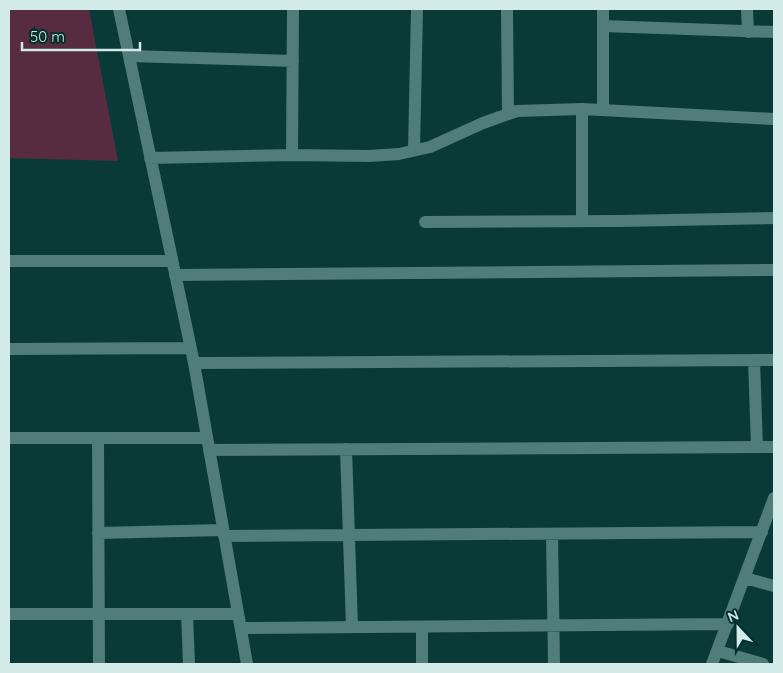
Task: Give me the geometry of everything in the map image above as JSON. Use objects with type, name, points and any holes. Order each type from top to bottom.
[{"type":"street","points":[[119,9],[194,363],[247,664]]},
{"type":"street","points":[[292,154],[293,9]]},
{"type":"street","points":[[414,150],[417,9]]},
{"type":"street","points":[[507,9],[508,114]]},
{"type":"street","points":[[603,110],[604,9]]},
{"type":"street","points":[[747,9],[748,32]]},
{"type":"street","points":[[603,26],[774,32]]},
{"type":"street","points":[[129,56],[292,61]]},
{"type":"street","points":[[150,158],[292,154],[369,156],[430,147],[483,123],[516,111],[582,109],[774,119]]},
{"type":"street","points":[[582,109],[582,221]]},
{"type":"street","points":[[425,222],[774,218]]},
{"type":"street","points":[[9,261],[172,261]]},
{"type":"street","points":[[175,275],[774,270]]},
{"type":"street","points":[[9,349],[190,348]]},
{"type":"street","points":[[754,360],[757,447]]},
{"type":"street","points":[[194,363],[774,360]]},
{"type":"street","points":[[9,438],[98,438],[346,449],[774,447]]},
{"type":"street","points":[[98,438],[99,664]]},
{"type":"street","points":[[346,449],[352,627]]},
{"type":"street","points":[[712,664],[774,502]]},
{"type":"street","points":[[98,533],[349,535],[762,532]]},
{"type":"street","points":[[552,534],[554,664]]},
{"type":"street","points":[[745,578],[774,586]]},
{"type":"street","points":[[9,614],[238,614]]},
{"type":"street","points":[[187,614],[189,664]]},
{"type":"street","points":[[241,628],[728,624]]},
{"type":"street","points":[[422,627],[422,664]]},
{"type":"street","points":[[718,651],[763,664]]},
{"type":"shaded area","points":[[9,9],[89,9],[118,161],[9,158]]}]
